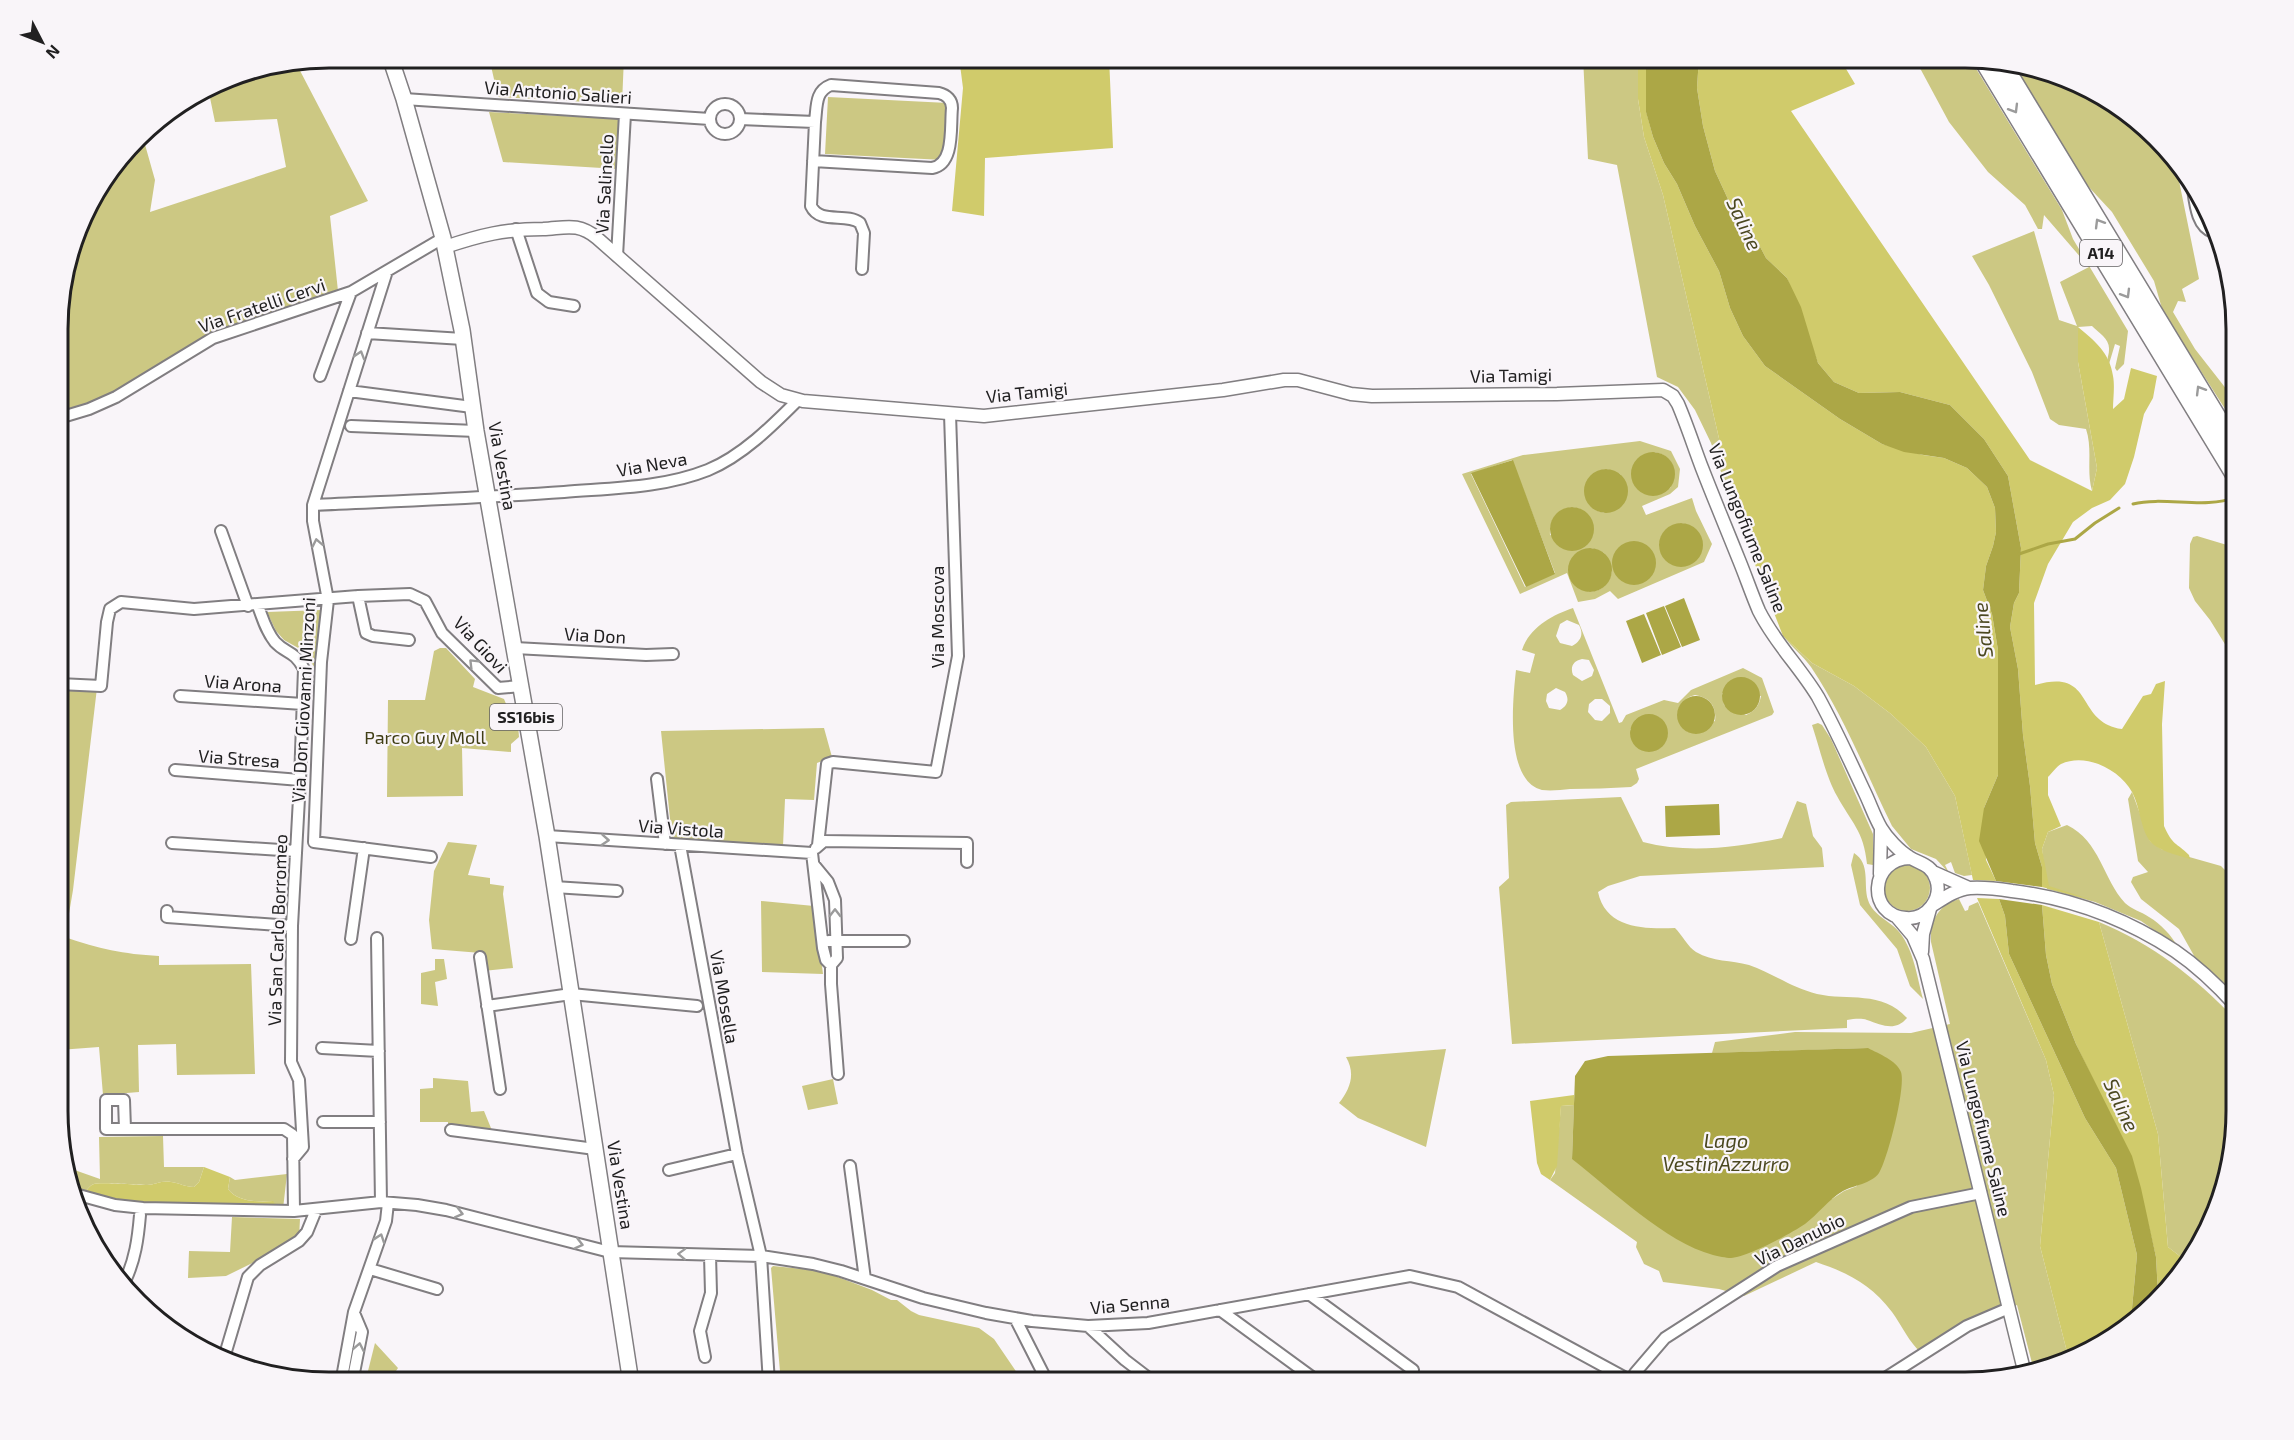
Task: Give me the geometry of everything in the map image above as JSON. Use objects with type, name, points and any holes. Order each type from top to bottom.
[{"type":"highway","name":"A14","points":[[1989,69],[2226,441]]},
{"type":"highway","name":"A14","points":[[2006,71],[2226,441]]},
{"type":"main road","name":"Via Vestina","points":[[394,68],[444,242],[463,339],[476,431],[547,836],[629,1372]]},
{"type":"street","points":[[813,161],[939,167],[947,157],[952,105],[946,96],[939,93],[831,85],[818,96],[815,122],[813,161],[811,200],[812,208],[821,215],[854,219],[860,223],[864,233],[862,269]]},
{"type":"street","name":"Via Antonio Salieri","points":[[404,99],[710,119],[713,129],[726,134],[735,131],[740,119]]},
{"type":"street","points":[[710,119],[712,110],[725,104],[734,106],[740,119],[815,122]]},
{"type":"street","name":"Via Salinello","points":[[617,256],[625,114]]},
{"type":"street","points":[[2197,207],[2200,222],[2207,230]]},
{"type":"street","name":"Via Tamigi","points":[[444,242],[516,229],[579,227],[588,231],[761,382],[781,395],[798,400],[974,416],[1223,390],[1284,380],[1298,380],[1351,394],[1372,396],[1557,394],[1656,389],[1673,396]]},
{"type":"street","points":[[516,229],[537,293],[549,302],[574,306]]},
{"type":"street","name":"Via Fratelli Cervi","points":[[68,415],[116,397],[220,334],[351,292],[444,242]]},
{"type":"street","name":"Via Don Giovanni Minzoni","points":[[387,271],[313,505],[313,521],[328,600],[321,662],[314,842],[431,857]]},
{"type":"street","points":[[320,376],[351,292]]},
{"type":"street","points":[[367,333],[463,339]]},
{"type":"street","points":[[349,391],[472,407]]},
{"type":"street","name":"Via Lungofiume Saline","points":[[1673,396],[1683,416],[1758,609],[1773,635],[1805,677],[1825,711],[1881,828],[1910,858]]},
{"type":"street","name":"Via Neva","points":[[313,505],[488,498],[643,486],[692,476],[718,465],[736,453],[770,427],[798,400]]},
{"type":"street","name":"Via Moscova","points":[[815,849],[827,764],[833,762],[936,772],[958,656],[950,414]]},
{"type":"street","points":[[351,426],[476,431]]},
{"type":"street","name":"Via San Carlo Borromeo","points":[[221,531],[253,606],[265,627],[277,644],[297,657],[304,669],[292,926],[291,1062],[299,1080],[303,1146],[293,1159]]},
{"type":"street","name":"Via Giovi","points":[[68,684],[101,686],[108,616],[110,609],[121,602],[194,609],[410,594],[425,601],[442,633],[498,688],[521,686]]},
{"type":"street","points":[[358,596],[366,633],[373,636],[409,640]]},
{"type":"street","name":"Via Don","points":[[515,648],[646,655],[673,654]]},
{"type":"street","name":"Via Arona","points":[[180,696],[303,704]]},
{"type":"street","name":"Via Stresa","points":[[175,771],[300,780]]},
{"type":"street","points":[[657,779],[665,844]]},
{"type":"street","name":"Via Lungofiume Saline","points":[[1880,876],[1881,828]]},
{"type":"street","name":"Via Vistola","points":[[547,836],[680,846],[815,849],[824,841],[967,843],[967,862]]},
{"type":"street","points":[[172,843],[296,851]]},
{"type":"street","name":"Via Mosella","points":[[680,846],[736,1154],[761,1256],[768,1372]]},
{"type":"street","points":[[351,939],[364,848]]},
{"type":"street","points":[[815,849],[814,865],[822,942],[826,960],[831,965],[838,1074]]},
{"type":"street","points":[[1964,888],[1914,918],[1896,916],[1885,908],[1879,896],[1880,876],[1890,864],[1900,859],[1910,858],[1923,862],[1933,872],[1964,888],[2004,890],[2056,898],[2097,911],[2137,929],[2177,953],[2226,996]]},
{"type":"street","points":[[814,865],[828,882],[835,900],[837,958],[831,965]]},
{"type":"street","points":[[1931,908],[1936,900],[1938,886],[1933,872]]},
{"type":"street","points":[[554,887],[617,891]]},
{"type":"street","name":"Via Lungofiume Saline","points":[[1923,959],[1923,934],[1931,908]]},
{"type":"street","points":[[167,914],[292,926]]},
{"type":"street","name":"Via Lungofiume Saline","points":[[1896,916],[1912,936],[1923,959],[2023,1366]]},
{"type":"street","points":[[343,1372],[354,1312],[386,1221],[380,1122],[377,938]]},
{"type":"street","points":[[822,942],[904,941]]},
{"type":"street","points":[[480,957],[500,1089]]},
{"type":"street","points":[[487,1006],[571,994],[698,1006]]},
{"type":"street","points":[[322,1048],[379,1051]]},
{"type":"street","points":[[323,1122],[380,1122]]},
{"type":"street","points":[[125,1129],[284,1129],[293,1135],[294,1211]]},
{"type":"street","points":[[451,1130],[594,1149]]},
{"type":"street","points":[[669,1170],[736,1154]]},
{"type":"street","points":[[850,1166],[865,1279]]},
{"type":"street","name":"Via Danubio","points":[[1636,1372],[1665,1338],[1777,1266],[1911,1207],[1981,1193]]},
{"type":"street","name":"Via Senna","points":[[81,1196],[115,1205],[143,1208],[294,1211],[385,1202],[437,1208],[610,1252],[761,1256],[823,1266],[923,1298],[1015,1318],[1088,1326],[1131,1325],[1410,1276],[1458,1287],[1615,1372]]},
{"type":"street","points":[[226,1352],[248,1277],[260,1265],[299,1241],[307,1232],[316,1210]]},
{"type":"street","points":[[127,1277],[138,1242],[140,1215]]},
{"type":"street","points":[[705,1357],[700,1331],[711,1293],[710,1255]]},
{"type":"street","points":[[370,1269],[437,1289]]},
{"type":"street","points":[[1310,1294],[1413,1370]]},
{"type":"street","points":[[1895,1372],[1967,1326],[2009,1308]]},
{"type":"street","points":[[1220,1310],[1305,1372]]},
{"type":"street","points":[[354,1312],[362,1332],[354,1372]]},
{"type":"street","points":[[1015,1318],[1042,1372]]},
{"type":"street","points":[[1088,1326],[1141,1372]]},
{"type":"green space","points":[[491,68],[624,68],[622,104],[498,97]]},
{"type":"green space","points":[[1584,68],[1638,68],[1638,99],[1644,137],[1663,195],[1738,521],[1711,443],[1695,410],[1678,387],[1657,377],[1617,165],[1588,159]]},
{"type":"green space","points":[[1920,68],[1976,68],[2062,210],[2073,239],[2128,331],[2124,364],[2117,371],[2115,368],[2120,346],[2115,344],[2109,364],[2109,346],[2104,336],[2092,326],[2078,327],[2078,362],[2097,468],[2092,491],[2086,429],[2059,425],[2050,419],[2032,372],[1972,256],[2034,231],[2059,320],[2077,326],[2060,282],[2089,267],[2044,215],[2042,229],[2038,229],[2025,205],[1988,172],[1949,122]]},
{"type":"green space","points":[[299,69],[368,201],[330,216],[338,291],[215,330],[109,395],[68,411],[70,294],[81,245],[102,198],[121,170],[144,144],[155,180],[150,212],[286,167],[277,119],[215,122],[210,96],[261,76]]},
{"type":"green space","points":[[2017,73],[2065,87],[2111,111],[2138,132],[2162,156],[2178,177],[2199,279],[2182,289],[2186,302],[2178,301],[2173,312],[2195,349],[2226,389],[2226,410],[2163,312],[2154,281],[2112,212],[2086,184]]},
{"type":"green space","points":[[828,97],[948,103],[944,160],[825,154]]},
{"type":"green space","points":[[489,112],[620,119],[618,169],[503,162]]},
{"type":"green space","points":[[1640,441],[1671,451],[1680,469],[1678,487],[1670,494],[1642,506],[1646,515],[1692,498],[1712,544],[1704,562],[1618,599],[1610,591],[1595,599],[1578,602],[1567,573],[1520,594],[1462,474],[1523,455]],"holes":[[[1655,452],[1670,461],[1674,471],[1670,488],[1645,494],[1635,486]],[[1512,460],[1555,573],[1525,587],[1471,474]],[[1607,469],[1620,474],[1627,486],[1604,513],[1595,510],[1586,497],[1585,490],[1591,476]],[[1567,508],[1580,509],[1593,524],[1592,537],[1588,543],[1550,535],[1551,524],[1555,516]],[[1682,523],[1695,529],[1699,534],[1701,552],[1693,563],[1660,550],[1662,535]],[[1592,548],[1604,553],[1612,572],[1604,586],[1589,592],[1569,569],[1574,556]]]},
{"type":"green space","points":[[2197,536],[2226,545],[2226,646],[2195,601],[2189,588],[2190,544],[2193,537]]},
{"type":"green space","points":[[1573,608],[1619,723],[1626,715],[1664,700],[1678,703],[1691,690],[1743,668],[1762,678],[1774,712],[1772,715],[1636,769],[1639,779],[1631,787],[1542,790],[1530,783],[1521,771],[1516,755],[1513,699],[1516,670],[1530,673],[1535,654],[1522,650],[1525,642],[1542,623]],"holes":[[[1567,620],[1579,625],[1581,637],[1578,642],[1572,646],[1560,643],[1556,636],[1560,624]],[[1589,660],[1594,670],[1592,676],[1582,681],[1573,675],[1572,667],[1576,661]],[[1556,688],[1565,692],[1567,698],[1566,705],[1560,710],[1549,708],[1546,701],[1547,694]],[[1722,693],[1761,696],[1756,708],[1746,715],[1724,705]],[[1695,695],[1708,700],[1715,711],[1715,721],[1688,732],[1678,717],[1683,701]],[[1595,699],[1602,699],[1610,706],[1610,713],[1602,721],[1595,720],[1588,712],[1589,704]],[[1659,717],[1667,729],[1667,738],[1659,749],[1630,730],[1636,719]]]},
{"type":"green space","points":[[321,610],[317,670],[300,649],[284,640],[276,631],[267,612]]},
{"type":"green space","points":[[1783,636],[1812,663],[1854,686],[1891,714],[1926,747],[1955,796],[1972,875],[1964,876],[1955,873],[1951,862],[1945,865],[1949,873],[1936,859],[1911,849],[1892,826],[1823,686],[1808,663]]},
{"type":"green space","name":"Parco Guy Moll","points":[[446,648],[475,679],[473,687],[504,699],[509,711],[517,713],[519,737],[511,744],[511,752],[462,748],[463,796],[387,797],[388,700],[425,700],[434,651]]},
{"type":"green space","points":[[68,687],[97,688],[68,919]]},
{"type":"green space","points":[[1818,723],[1822,725],[1831,739],[1873,834],[1873,865],[1867,864],[1860,835],[1829,780],[1812,725]]},
{"type":"green space","points":[[824,728],[832,757],[817,763],[814,800],[785,799],[783,846],[672,838],[661,731]]},
{"type":"green space","points":[[2132,792],[2150,841],[2161,849],[2221,866],[2226,871],[2226,989],[2197,961],[2179,929],[2141,899],[2131,882],[2133,877],[2148,872],[2138,861],[2128,799]]},
{"type":"green space","points":[[1621,797],[1643,842],[1678,848],[1713,848],[1782,838],[1797,801],[1806,804],[1813,836],[1822,848],[1824,867],[1640,876],[1608,886],[1598,892],[1602,904],[1618,920],[1628,924],[1639,927],[1675,928],[1690,947],[1702,955],[1749,965],[1817,994],[1864,998],[1887,1003],[1907,1018],[1893,1026],[1857,1019],[1847,1020],[1847,1028],[1512,1044],[1499,887],[1509,878],[1506,805],[1511,802]]},
{"type":"green space","points":[[2067,825],[2078,832],[2094,850],[2111,883],[2125,903],[2158,923],[2178,947],[2141,921],[2095,902],[2047,889],[2042,849],[2048,832]]},
{"type":"green space","points":[[448,842],[477,845],[468,875],[490,878],[490,884],[504,886],[503,894],[513,968],[483,971],[481,953],[432,949],[429,920],[434,871]]},
{"type":"green space","points":[[1854,853],[1865,868],[1870,906],[1900,933],[1909,948],[1923,999],[1910,986],[1897,949],[1860,905],[1851,865]]},
{"type":"green space","points":[[1907,865],[1923,872],[1930,888],[1923,904],[1907,911],[1891,904],[1884,888],[1891,872]]},
{"type":"green space","points":[[1959,899],[1965,911],[1969,906],[1978,902],[2046,1060],[2054,1095],[2040,1246],[2068,1352],[2032,1364],[2017,1305],[1967,1326],[1922,1354],[1876,1294],[1849,1275],[1816,1262],[1744,1296],[1719,1289],[1663,1282],[1659,1271],[1644,1264],[1636,1247],[1637,1242],[1550,1180],[1555,1173],[1561,1106],[1574,1105],[1572,1159],[1832,1199],[1857,1186],[1868,1048],[1712,1053],[1715,1042],[1795,1032],[1911,1033],[1950,1024],[1931,934],[1937,915]]},
{"type":"green space","points":[[761,901],[814,906],[823,974],[762,972]]},
{"type":"green space","points":[[2099,922],[2156,952],[2206,990],[2226,1010],[2224,1146],[2213,1195],[2200,1227],[2182,1258],[2168,1247],[2158,1134]]},
{"type":"green space","points":[[68,938],[111,950],[159,956],[159,965],[251,964],[255,1074],[177,1075],[176,1044],[138,1045],[139,1092],[103,1095],[99,1047],[68,1049]]},
{"type":"green space","points":[[435,959],[444,959],[447,979],[435,982],[438,1006],[421,1004],[421,973],[435,970]]},
{"type":"green space","points":[[1446,1049],[1426,1147],[1358,1118],[1339,1103],[1346,1092],[1351,1075],[1346,1057]]},
{"type":"green space","points":[[433,1078],[468,1081],[471,1112],[484,1111],[493,1133],[448,1127],[448,1122],[420,1122],[420,1089],[433,1088]]},
{"type":"green space","points":[[833,1079],[838,1104],[808,1110],[802,1086]]},
{"type":"green space","points":[[163,1136],[164,1167],[204,1167],[199,1182],[194,1187],[168,1182],[147,1185],[98,1183],[91,1186],[84,1194],[80,1193],[74,1170],[100,1179],[99,1137]]},
{"type":"green space","points":[[287,1174],[283,1209],[279,1209],[272,1201],[242,1199],[228,1189],[230,1177],[235,1180]]},
{"type":"green space","points":[[232,1217],[300,1219],[299,1238],[226,1276],[188,1278],[189,1251],[230,1252]]},
{"type":"green space","points":[[773,1266],[822,1271],[872,1290],[891,1300],[897,1300],[919,1315],[979,1328],[994,1339],[1016,1372],[780,1372],[771,1268]]},
{"type":"green space","points":[[375,1343],[398,1368],[395,1372],[368,1372]]},
{"type":"shaded area","points":[[960,68],[1109,68],[1113,148],[985,158],[984,216],[952,211],[963,88]]},
{"type":"shaded area","points":[[1638,68],[1646,68],[1646,111],[1653,137],[1719,271],[1730,308],[1743,336],[1765,366],[1840,419],[1882,444],[1944,458],[1967,468],[1987,487],[1995,508],[1996,532],[1986,566],[1983,590],[1992,614],[1999,670],[1998,775],[1984,808],[1986,860],[1996,881],[1973,880],[1955,796],[1926,747],[1891,714],[1854,686],[1812,663],[1783,636],[1738,521],[1663,195],[1644,137],[1638,99]]},
{"type":"shaded area","points":[[1698,68],[1846,68],[1855,84],[1791,111],[2030,460],[2092,491],[2097,468],[2078,362],[2078,327],[2095,342],[2109,360],[2114,380],[2113,409],[2124,399],[2131,368],[2157,376],[2153,398],[2144,414],[2125,484],[2110,500],[2092,508],[2073,522],[2048,564],[2034,603],[2035,685],[2054,681],[2068,683],[2077,689],[2097,717],[2107,724],[2122,729],[2143,696],[2151,694],[2156,684],[2165,681],[2162,724],[2164,826],[2172,841],[2189,855],[2190,859],[2162,850],[2149,840],[2132,792],[2127,784],[2111,770],[2091,762],[2071,761],[2059,765],[2048,777],[2048,795],[2061,826],[2048,832],[2042,849],[2049,886],[2092,900],[2042,887],[2042,867],[2035,843],[2023,735],[2018,669],[2010,627],[2014,603],[2019,593],[2021,548],[2008,476],[1984,439],[1950,405],[1900,392],[1859,393],[1834,382],[1818,363],[1787,278],[1766,258],[1756,239],[1733,210],[1715,171],[1703,126],[1697,88]]},
{"type":"shaded area","points":[[1977,898],[1999,899],[2005,916],[2009,954],[2085,1118],[2116,1168],[2137,1255],[2132,1313],[2111,1329],[2068,1352],[2040,1246],[2054,1095],[2046,1060]]},
{"type":"shaded area","points":[[2042,905],[2099,922],[2158,1134],[2168,1247],[2182,1258],[2158,1288],[2156,1257],[2148,1223],[2111,1117],[2076,1044],[2052,984],[2046,955]]},
{"type":"shaded area","points":[[1574,1095],[1574,1105],[1561,1106],[1557,1166],[1550,1180],[1541,1174],[1537,1163],[1530,1101]]},
{"type":"shaded area","points":[[204,1167],[230,1177],[228,1189],[242,1199],[273,1201],[279,1209],[142,1205],[84,1194],[91,1186],[98,1183],[147,1185],[168,1182],[194,1187],[199,1182]]},
{"type":"water","name":"Saline","points":[[1646,68],[1698,68],[1697,88],[1703,126],[1715,171],[1733,210],[1756,239],[1766,258],[1787,278],[1801,307],[1818,363],[1834,382],[1859,393],[1900,392],[1950,405],[1984,439],[2008,476],[2021,548],[2019,593],[2014,603],[2010,627],[2018,669],[2023,735],[2035,843],[2042,867],[2042,887],[1996,881],[1979,841],[1984,808],[1998,775],[1998,650],[1992,614],[1983,590],[1986,566],[1996,532],[1995,508],[1987,487],[1967,468],[1944,458],[1904,452],[1882,444],[1840,419],[1765,366],[1743,336],[1730,308],[1719,271],[1695,226],[1677,184],[1664,163],[1646,112]]},
{"type":"water","points":[[1653,452],[1668,459],[1675,474],[1668,489],[1653,496],[1638,489],[1631,474],[1638,459]]},
{"type":"water","points":[[1513,460],[1555,574],[1526,587],[1471,473]]},
{"type":"water","points":[[1606,469],[1621,476],[1628,491],[1621,506],[1606,513],[1591,506],[1584,491],[1591,476]]},
{"type":"water","points":[[1572,507],[1587,514],[1594,529],[1587,544],[1572,551],[1557,544],[1550,529],[1557,514]]},
{"type":"water","points":[[1681,523],[1696,530],[1703,545],[1696,560],[1681,567],[1666,560],[1659,545],[1666,530]]},
{"type":"water","points":[[1634,541],[1649,548],[1656,563],[1649,578],[1634,585],[1619,578],[1612,563],[1619,548]]},
{"type":"water","points":[[1590,548],[1605,555],[1612,570],[1605,585],[1590,592],[1575,585],[1568,570],[1575,555]]},
{"type":"water","points":[[1684,598],[1700,640],[1682,647],[1665,606]]},
{"type":"water","points":[[1664,606],[1681,647],[1662,655],[1646,613]]},
{"type":"water","points":[[1644,614],[1661,655],[1642,663],[1626,621]]},
{"type":"water","points":[[1741,677],[1755,682],[1760,696],[1755,710],[1741,715],[1727,710],[1722,696],[1727,682]]},
{"type":"water","points":[[1696,696],[1710,701],[1715,715],[1710,729],[1696,734],[1682,729],[1677,715],[1682,701]]},
{"type":"water","points":[[1649,714],[1663,719],[1668,733],[1663,747],[1649,752],[1635,747],[1630,733],[1635,719]]},
{"type":"water","points":[[1719,804],[1720,835],[1666,837],[1665,806]]},
{"type":"water","points":[[1999,899],[2042,905],[2046,955],[2052,984],[2076,1044],[2132,1156],[2156,1257],[2158,1288],[2132,1313],[2137,1255],[2116,1168],[2085,1118],[2009,954],[2005,916]]},
{"type":"water","name":"Lago VestinAzzurro","points":[[1868,1048],[1895,1064],[1901,1072],[1902,1080],[1895,1122],[1879,1173],[1872,1180],[1847,1189],[1838,1195],[1798,1228],[1748,1254],[1731,1258],[1713,1255],[1676,1239],[1640,1214],[1572,1159],[1575,1076],[1585,1061],[1608,1056]]},
{"type":"waterway","points":[[2133,504],[2158,501],[2198,503],[2226,500]]},
{"type":"waterway","points":[[2019,554],[2048,544],[2075,539],[2119,508]]}]
